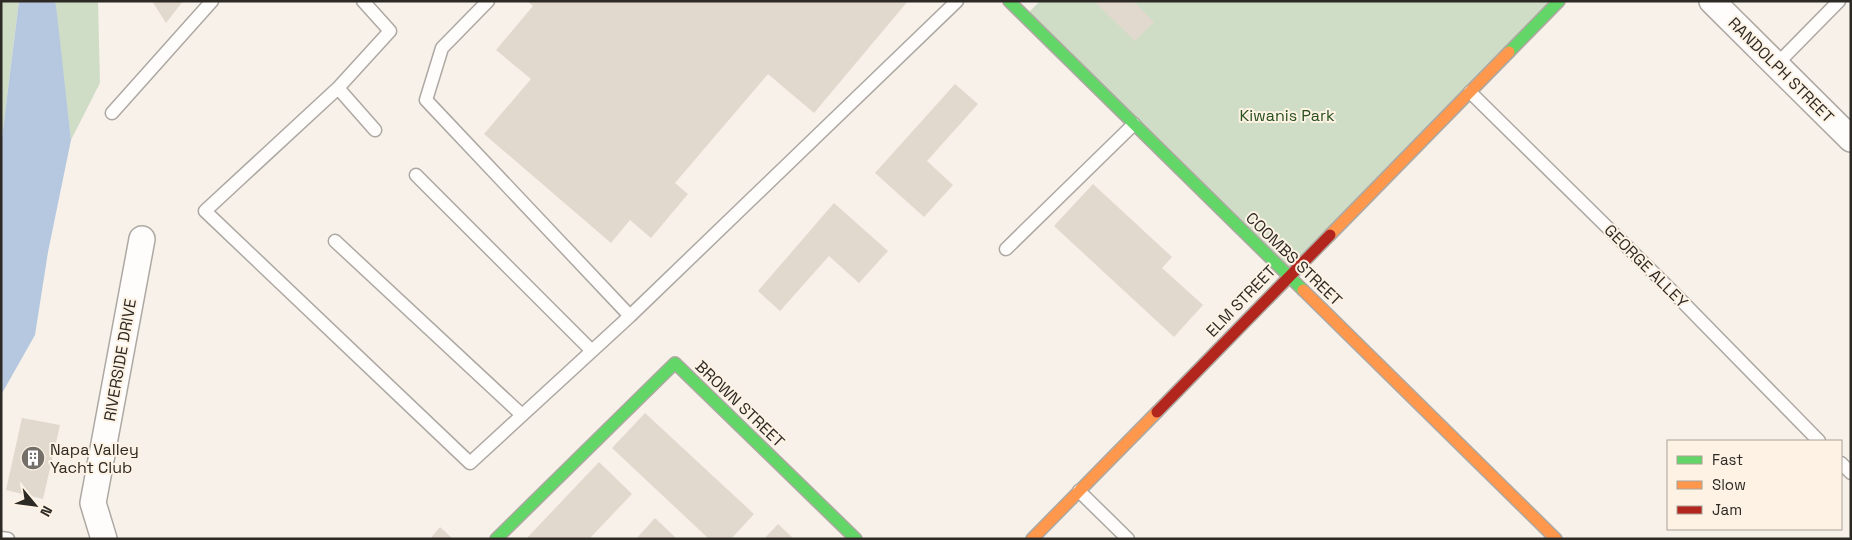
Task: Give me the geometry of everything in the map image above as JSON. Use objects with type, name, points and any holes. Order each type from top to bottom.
[{"type":"street","name":"COOMBS STREET","points":[[1010,1],[1556,539]]},
{"type":"street","name":"ELM STREET","points":[[1032,539],[1559,1]]},
{"type":"street","name":"RANDOLPH STREET","points":[[1712,1],[1851,139]]},
{"type":"street","name":"RIVERSIDE DRIVE","points":[[104,539],[93,503],[142,240]]},
{"type":"street","name":"BROWN STREET","points":[[496,539],[675,363],[856,539]]},
{"type":"lane","points":[[112,113],[212,1]]},
{"type":"lane","points":[[363,1],[390,31],[338,88],[205,211],[470,463],[630,316],[957,1]]},
{"type":"lane","points":[[488,1],[442,48],[426,100],[630,316]]},
{"type":"lane","points":[[1776,64],[1839,1]]},
{"type":"lane","points":[[338,88],[375,130]]},
{"type":"lane","name":"GEORGE ALLEY","points":[[1470,92],[1670,289],[1818,440]]},
{"type":"lane","points":[[1006,249],[1134,124]]},
{"type":"lane","points":[[416,175],[592,351]]},
{"type":"lane","points":[[335,241],[522,415]]},
{"type":"lane","points":[[1842,464],[1851,473]]},
{"type":"lane","points":[[1079,491],[1128,539]]},
{"type":"lane","points":[[1,538],[8,539]]},
{"type":"green space","points":[[1,1],[19,1],[1,145]]},
{"type":"green space","points":[[54,1],[98,1],[100,83],[71,140]]},
{"type":"green space","name":"Kiwanis Park","points":[[1040,1],[1559,1],[1288,276],[1025,16]]},
{"type":"water","points":[[19,1],[54,1],[56,5],[71,140],[48,252],[35,335],[1,395],[1,145]]},
{"type":"building","points":[[152,1],[183,1],[166,23]]},
{"type":"building","points":[[527,1],[908,1],[814,113],[768,74],[675,183],[688,194],[651,238],[630,220],[611,243],[484,134],[531,79],[496,50],[533,6]]},
{"type":"building","points":[[1094,1],[1133,1],[1154,22],[1135,41]]},
{"type":"building","points":[[955,84],[978,104],[927,161],[953,185],[924,217],[875,173]]},
{"type":"building","points":[[1093,184],[1172,257],[1162,268],[1203,305],[1174,337],[1054,226]]},
{"type":"building","points":[[834,203],[888,251],[859,283],[829,256],[780,311],[758,291]]},
{"type":"building","points":[[645,413],[754,514],[731,539],[709,539],[612,448]]},
{"type":"building","name":"Napa Valley Yacht Club","points":[[22,418],[60,425],[43,499],[6,490]]},
{"type":"building","points":[[599,462],[632,494],[589,539],[526,539]]},
{"type":"building","points":[[655,518],[677,539],[636,539]]},
{"type":"building","points":[[778,524],[794,539],[764,539]]},
{"type":"building","points":[[440,527],[453,539],[430,539]]},
{"type":"traffic: fast","points":[[1009,1],[1303,290]]},
{"type":"traffic: fast","points":[[1509,52],[1559,1]]},
{"type":"traffic: fast","points":[[496,539],[675,363],[856,539]]},
{"type":"traffic: slow","points":[[1330,235],[1509,52]]},
{"type":"traffic: slow","points":[[1303,290],[1556,539]]},
{"type":"traffic: slow","points":[[1032,539],[1157,412]]},
{"type":"traffic: jam","points":[[1157,412],[1330,235]]},
{"type":"place","name":"Napa Valley Yacht Club","points":[[33,458]]}]
